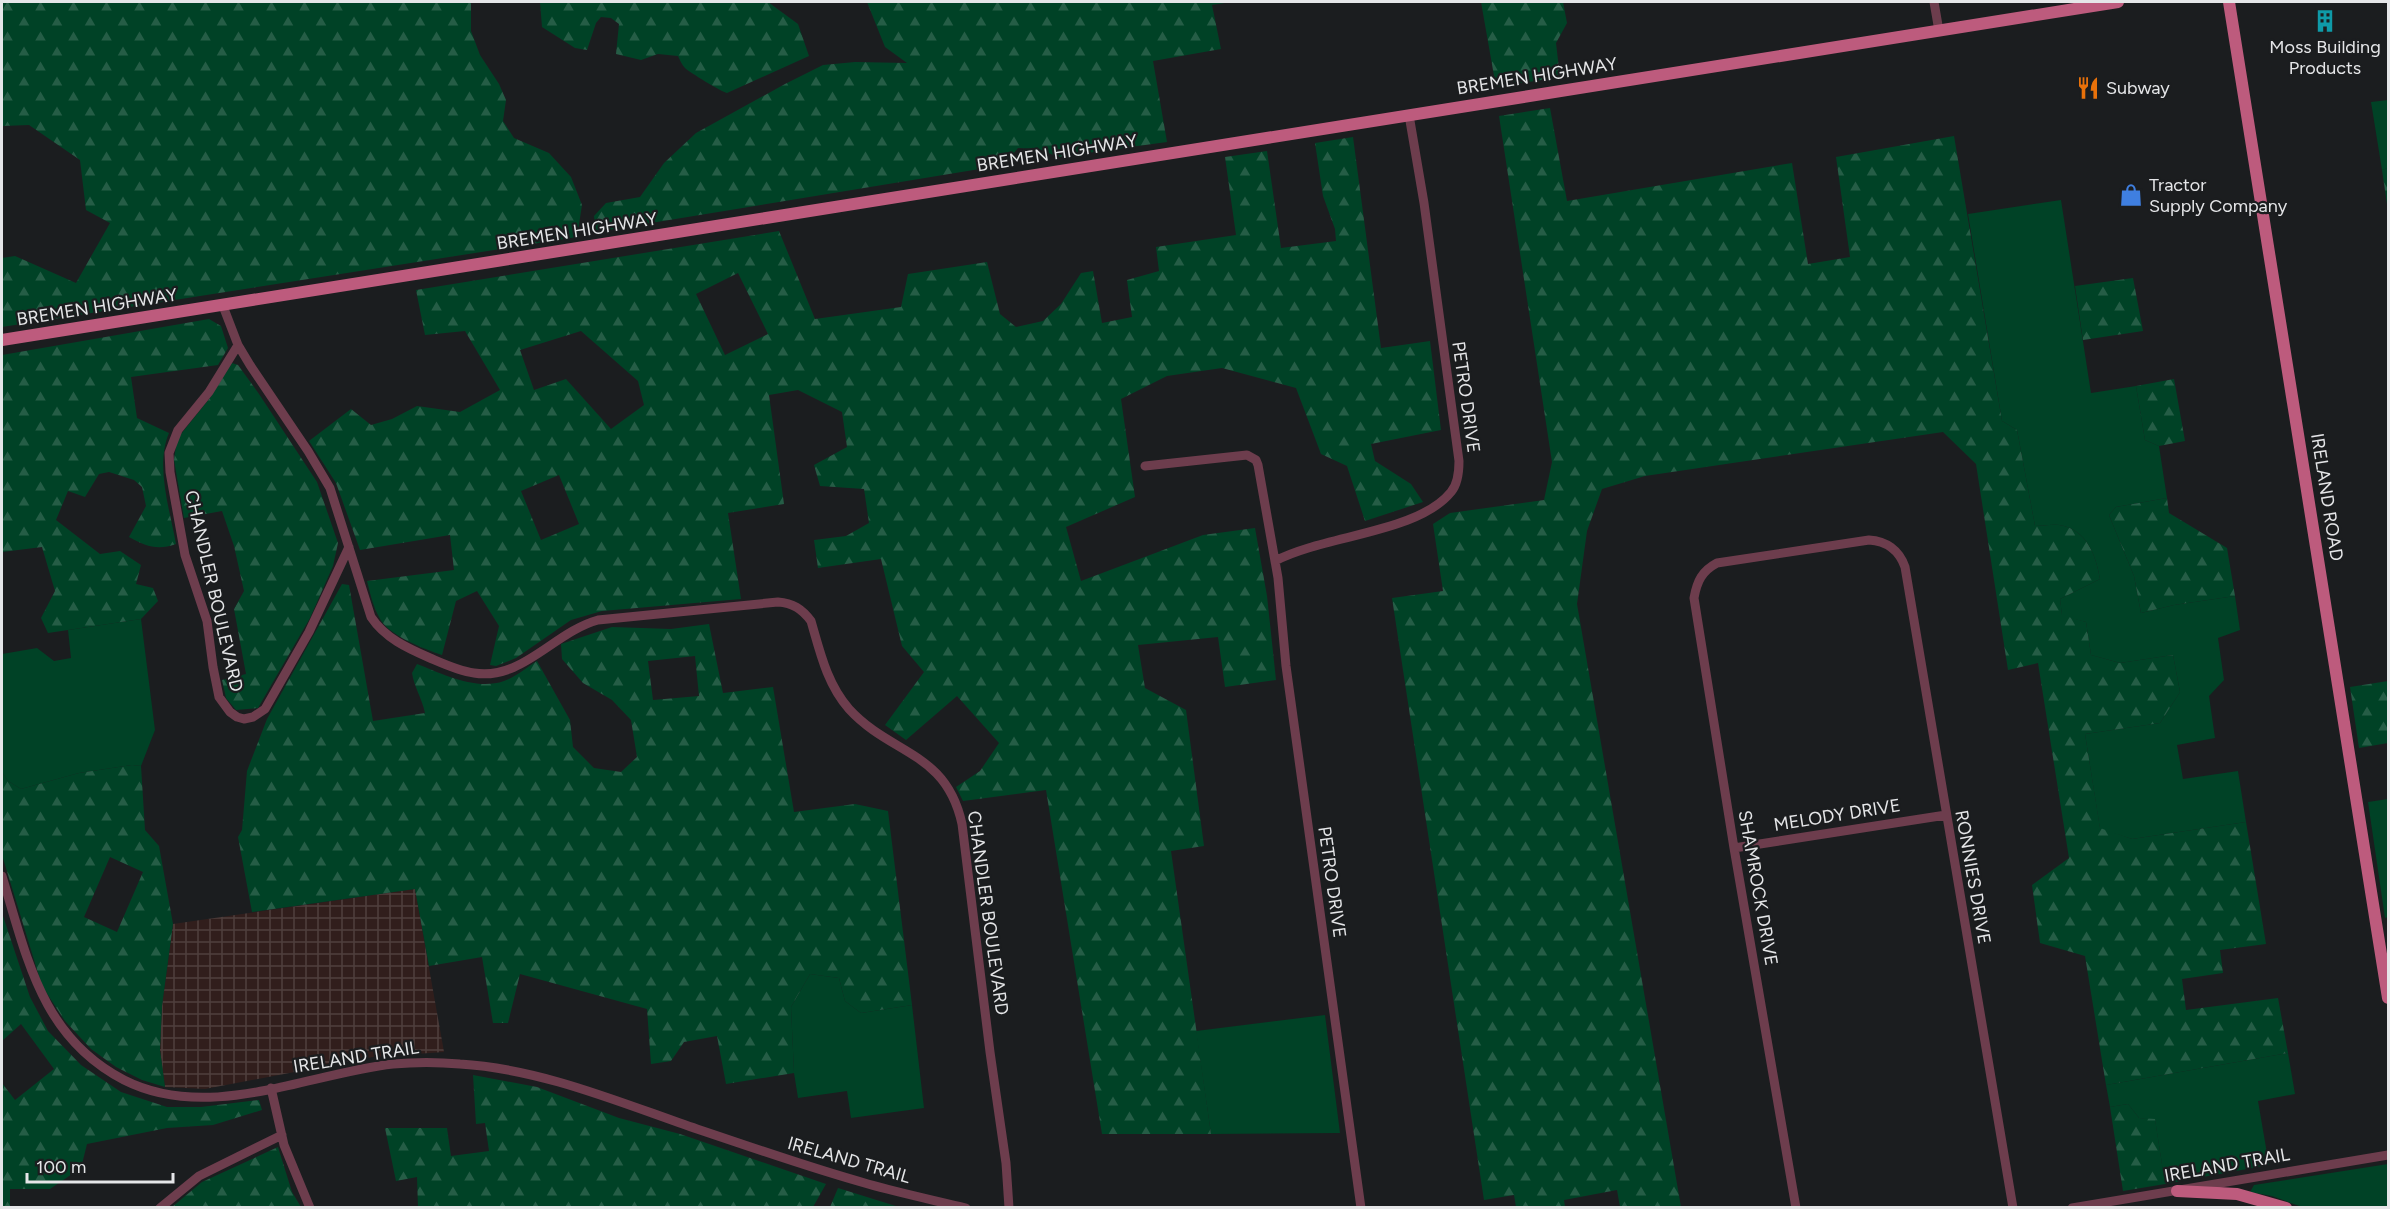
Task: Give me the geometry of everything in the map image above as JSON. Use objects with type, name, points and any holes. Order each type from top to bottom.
[{"type":"main road","name":"BREMEN HIGHWAY","points":[[2,340],[2118,2]]},
{"type":"main road","name":"IRELAND ROAD","points":[[2229,2],[2388,998]]},
{"type":"main road","points":[[2177,1191],[2237,1194],[2286,1208]]},
{"type":"street","points":[[1934,2],[1939,31]]},
{"type":"street","name":"PETRO DRIVE","points":[[1275,561],[1304,548],[1413,518],[1445,499],[1456,484],[1459,461],[1424,203],[1409,116]]},
{"type":"street","name":"CHANDLER BOULEVARD","points":[[223,306],[238,345],[320,470],[338,507],[371,617],[378,627],[401,645],[473,673],[504,672],[516,667],[573,629],[598,620],[778,602],[792,605],[805,613],[811,621],[831,682],[848,708],[867,725],[932,768],[946,783],[956,801],[962,824],[1006,1163],[1009,1208]]},
{"type":"street","name":"CHANDLER BOULEVARD","points":[[238,345],[220,376],[178,430],[169,453],[170,472],[183,543],[207,621],[217,690],[230,712],[244,719],[260,715],[265,709],[309,632],[349,547]]},
{"type":"street","name":"PETRO DRIVE","points":[[1145,466],[1239,455],[1252,457],[1258,465],[1275,561],[1302,785],[1361,1208]]},
{"type":"street","name":"SHAMROCK DRIVE","points":[[1796,1208],[1695,610],[1695,589],[1702,574],[1710,567],[1729,560],[1850,541],[1877,540],[1892,547],[1898,553]]},
{"type":"street","name":"RONNIES DRIVE","points":[[1898,553],[1905,567],[2013,1208]]},
{"type":"street","name":"MELODY DRIVE","points":[[1734,848],[1946,814]]},
{"type":"street","name":"IRELAND TRAIL","points":[[2,876],[41,994],[64,1031],[100,1066],[139,1086],[177,1096],[217,1096],[393,1064],[432,1062],[494,1067],[564,1085],[868,1184],[966,1208]]},
{"type":"street","points":[[271,1088],[282,1135],[310,1208]]},
{"type":"street","points":[[159,1208],[199,1176],[282,1135]]},
{"type":"street","name":"IRELAND TRAIL","points":[[2072,1208],[2388,1155]]},
{"type":"shaded area","points":[[415,889],[444,1052],[373,1057],[205,1089],[165,1087],[160,1050],[162,1006],[173,924]]},
{"type":"green space","points":[[2,2],[471,2],[471,31],[480,55],[499,84],[506,100],[503,121],[514,138],[549,153],[571,177],[582,205],[577,237],[2,327],[2,258],[15,256],[76,283],[110,223],[86,210],[80,160],[29,125],[2,126]]},
{"type":"green space","points":[[540,2],[768,2],[798,24],[809,56],[727,93],[688,70],[678,56],[658,54],[641,60],[616,54],[619,24],[611,18],[601,17],[596,23],[587,50],[575,48],[542,27]]},
{"type":"green space","points":[[867,2],[1231,2],[1212,5],[1221,49],[1153,61],[1167,142],[1058,157],[1039,149],[1018,148],[1004,165],[596,232],[594,216],[606,203],[640,197],[664,163],[696,133],[785,84],[823,65],[855,62],[907,63],[885,47]]},
{"type":"green space","points":[[1481,2],[1563,2],[1567,23],[1556,43],[1560,77],[1496,87]]},
{"type":"green space","points":[[2388,100],[2388,168],[2382,170],[2371,102]]},
{"type":"green space","points":[[1550,108],[1567,201],[1792,163],[1808,264],[1850,257],[1836,157],[1954,136],[2002,421],[2017,430],[2035,526],[2059,525],[2077,532],[2093,553],[2098,570],[2100,579],[2060,599],[2062,615],[2086,622],[2091,655],[2120,663],[2173,655],[2180,692],[2160,723],[2085,734],[2100,828],[2132,839],[2246,822],[2266,944],[2220,950],[2223,973],[2182,979],[2186,1010],[2278,998],[2288,1053],[2106,1085],[2085,956],[2040,943],[2032,885],[2069,858],[2038,663],[2008,670],[1976,464],[1943,432],[1645,476],[1602,489],[1587,531],[1577,604],[1681,1207],[1620,1207],[1617,1190],[1564,1200],[1565,1207],[1516,1207],[1514,1195],[1484,1200],[1392,598],[1443,591],[1433,524],[1450,513],[1544,500],[1552,462],[1499,116]]},
{"type":"green space","points":[[1353,137],[1381,348],[1430,341],[1441,430],[1371,444],[1375,461],[1411,484],[1423,502],[1365,521],[1347,466],[1321,454],[1296,388],[1222,368],[1167,376],[1121,399],[1135,497],[1066,527],[1081,581],[1203,535],[1255,528],[1267,596],[1276,680],[1225,687],[1218,637],[1138,645],[1145,688],[1186,710],[1204,846],[1171,851],[1211,1134],[1102,1134],[1046,790],[963,801],[956,787],[980,771],[999,743],[957,696],[906,740],[885,725],[924,672],[902,646],[881,559],[818,568],[814,540],[846,536],[869,523],[864,489],[820,486],[814,465],[847,447],[842,412],[798,390],[769,395],[784,504],[728,513],[741,599],[602,611],[571,620],[516,658],[496,666],[490,665],[499,626],[477,591],[456,601],[442,655],[407,641],[383,624],[375,608],[367,581],[454,570],[450,535],[360,550],[336,483],[309,441],[351,409],[371,425],[392,419],[417,406],[460,412],[500,390],[465,331],[425,335],[416,290],[779,231],[815,319],[901,307],[908,274],[987,262],[1000,314],[1016,327],[1043,321],[1061,304],[1081,273],[1093,271],[1102,323],[1132,317],[1127,280],[1159,271],[1156,247],[1236,235],[1225,157],[1267,151],[1281,248],[1336,241],[1335,229],[1323,196],[1315,143]],"holes":[[[738,273],[768,334],[725,355],[696,294]],[[581,331],[638,381],[644,405],[611,429],[566,379],[534,390],[520,350]],[[559,475],[579,524],[541,540],[521,491]]]},
{"type":"green space","points":[[2388,168],[2388,211],[2382,170]]},
{"type":"green space","points":[[2061,200],[2091,393],[2136,386],[2145,440],[2159,446],[2167,498],[2116,507],[2109,515],[2134,576],[2141,613],[2174,605],[2235,596],[2240,630],[2218,638],[2224,680],[2209,696],[2215,738],[2177,745],[2183,779],[2238,771],[2246,822],[2132,839],[2100,829],[2085,734],[2160,723],[2180,692],[2173,655],[2120,663],[2091,655],[2086,622],[2062,616],[2060,599],[2100,579],[2098,570],[2093,553],[2077,532],[2059,525],[2035,526],[2017,430],[2002,421],[1968,214]]},
{"type":"green space","points":[[2133,278],[2143,331],[2083,340],[2075,286]]},
{"type":"green space","points":[[209,319],[221,326],[228,348],[218,365],[131,377],[137,418],[169,433],[163,459],[163,474],[176,544],[163,547],[152,546],[129,537],[146,506],[142,487],[134,480],[109,472],[99,474],[85,497],[68,491],[56,520],[100,554],[120,551],[141,565],[136,584],[153,588],[158,601],[141,619],[48,633],[41,618],[55,591],[42,547],[2,552],[2,355]]},
{"type":"green space","points":[[232,363],[238,365],[259,394],[317,482],[338,543],[333,566],[310,618],[258,708],[236,710],[226,698],[222,680],[246,674],[234,609],[244,591],[234,546],[222,511],[184,518],[174,460],[177,439],[210,398]]},
{"type":"green space","points":[[2174,379],[2185,441],[2159,446],[2145,440],[2136,386]]},
{"type":"green space","points":[[2167,498],[2169,513],[2227,548],[2235,596],[2174,605],[2141,613],[2134,576],[2109,515],[2116,507]]},
{"type":"green space","points":[[342,584],[349,585],[373,721],[425,713],[412,673],[417,664],[471,683],[493,684],[508,679],[537,661],[570,720],[573,747],[594,768],[621,772],[637,757],[631,720],[612,700],[583,683],[562,659],[561,644],[612,627],[671,629],[709,624],[723,693],[773,687],[794,812],[855,804],[888,811],[912,1005],[861,1013],[845,1001],[839,978],[810,974],[791,1007],[794,1073],[726,1084],[717,1036],[684,1042],[671,1061],[651,1064],[647,1009],[520,974],[508,1023],[493,1023],[482,957],[429,966],[415,889],[252,912],[238,837],[242,830],[247,771],[267,719]],"holes":[[[695,656],[699,696],[653,700],[648,661]]]},
{"type":"green space","points":[[141,619],[155,730],[141,766],[132,765],[79,773],[21,789],[8,781],[2,772],[2,654],[37,648],[54,661],[71,658],[68,630]]},
{"type":"green space","points":[[2388,681],[2388,743],[2359,748],[2350,687]]},
{"type":"green space","points":[[132,765],[141,766],[145,830],[159,846],[173,924],[162,1006],[160,1050],[165,1087],[142,1080],[116,1067],[91,1049],[65,1021],[42,986],[2,855],[2,772],[8,781],[21,789],[79,773]],"holes":[[[110,857],[143,872],[117,932],[84,917]]]},
{"type":"green space","points":[[2388,799],[2388,917],[2385,918],[2368,802]]},
{"type":"green space","points":[[2,913],[30,997],[48,1031],[81,1065],[121,1092],[167,1107],[201,1107],[259,1100],[262,1110],[213,1125],[167,1128],[87,1144],[81,1168],[50,1189],[10,1189],[10,1207],[2,1207],[2,1083],[15,1100],[54,1069],[21,1024],[2,1041]]},
{"type":"green space","points":[[810,974],[839,978],[845,1001],[861,1013],[912,1005],[924,1108],[851,1118],[847,1091],[798,1098],[794,1073],[791,1007]]},
{"type":"green space","points":[[1325,1015],[1340,1133],[1211,1134],[1196,1031]]},
{"type":"green space","points":[[2288,1053],[2295,1094],[2258,1101],[2269,1165],[2165,1184],[2155,1120],[2139,1118],[2128,1104],[2110,1107],[2106,1085]]},
{"type":"green space","points":[[473,1075],[537,1087],[619,1118],[680,1134],[826,1184],[813,1207],[418,1207],[417,1177],[396,1181],[385,1128],[447,1128],[451,1156],[489,1151],[485,1123],[476,1124]]},
{"type":"green space","points":[[2128,1104],[2139,1118],[2155,1119],[2165,1184],[2123,1191],[2110,1107]]},
{"type":"green space","points":[[278,1147],[292,1192],[301,1207],[172,1207],[202,1182]]},
{"type":"green space","points":[[2388,1164],[2388,1207],[2302,1207],[2272,1196],[2250,1192],[2254,1185]]},
{"type":"green space","points":[[838,1188],[899,1207],[830,1207]]},
{"type":"place","name":"Moss Building Products","points":[[2325,21]]},
{"type":"place","name":"Subway","points":[[2088,88]]},
{"type":"place","name":"Tractor Supply Company","points":[[2131,195]]}]
